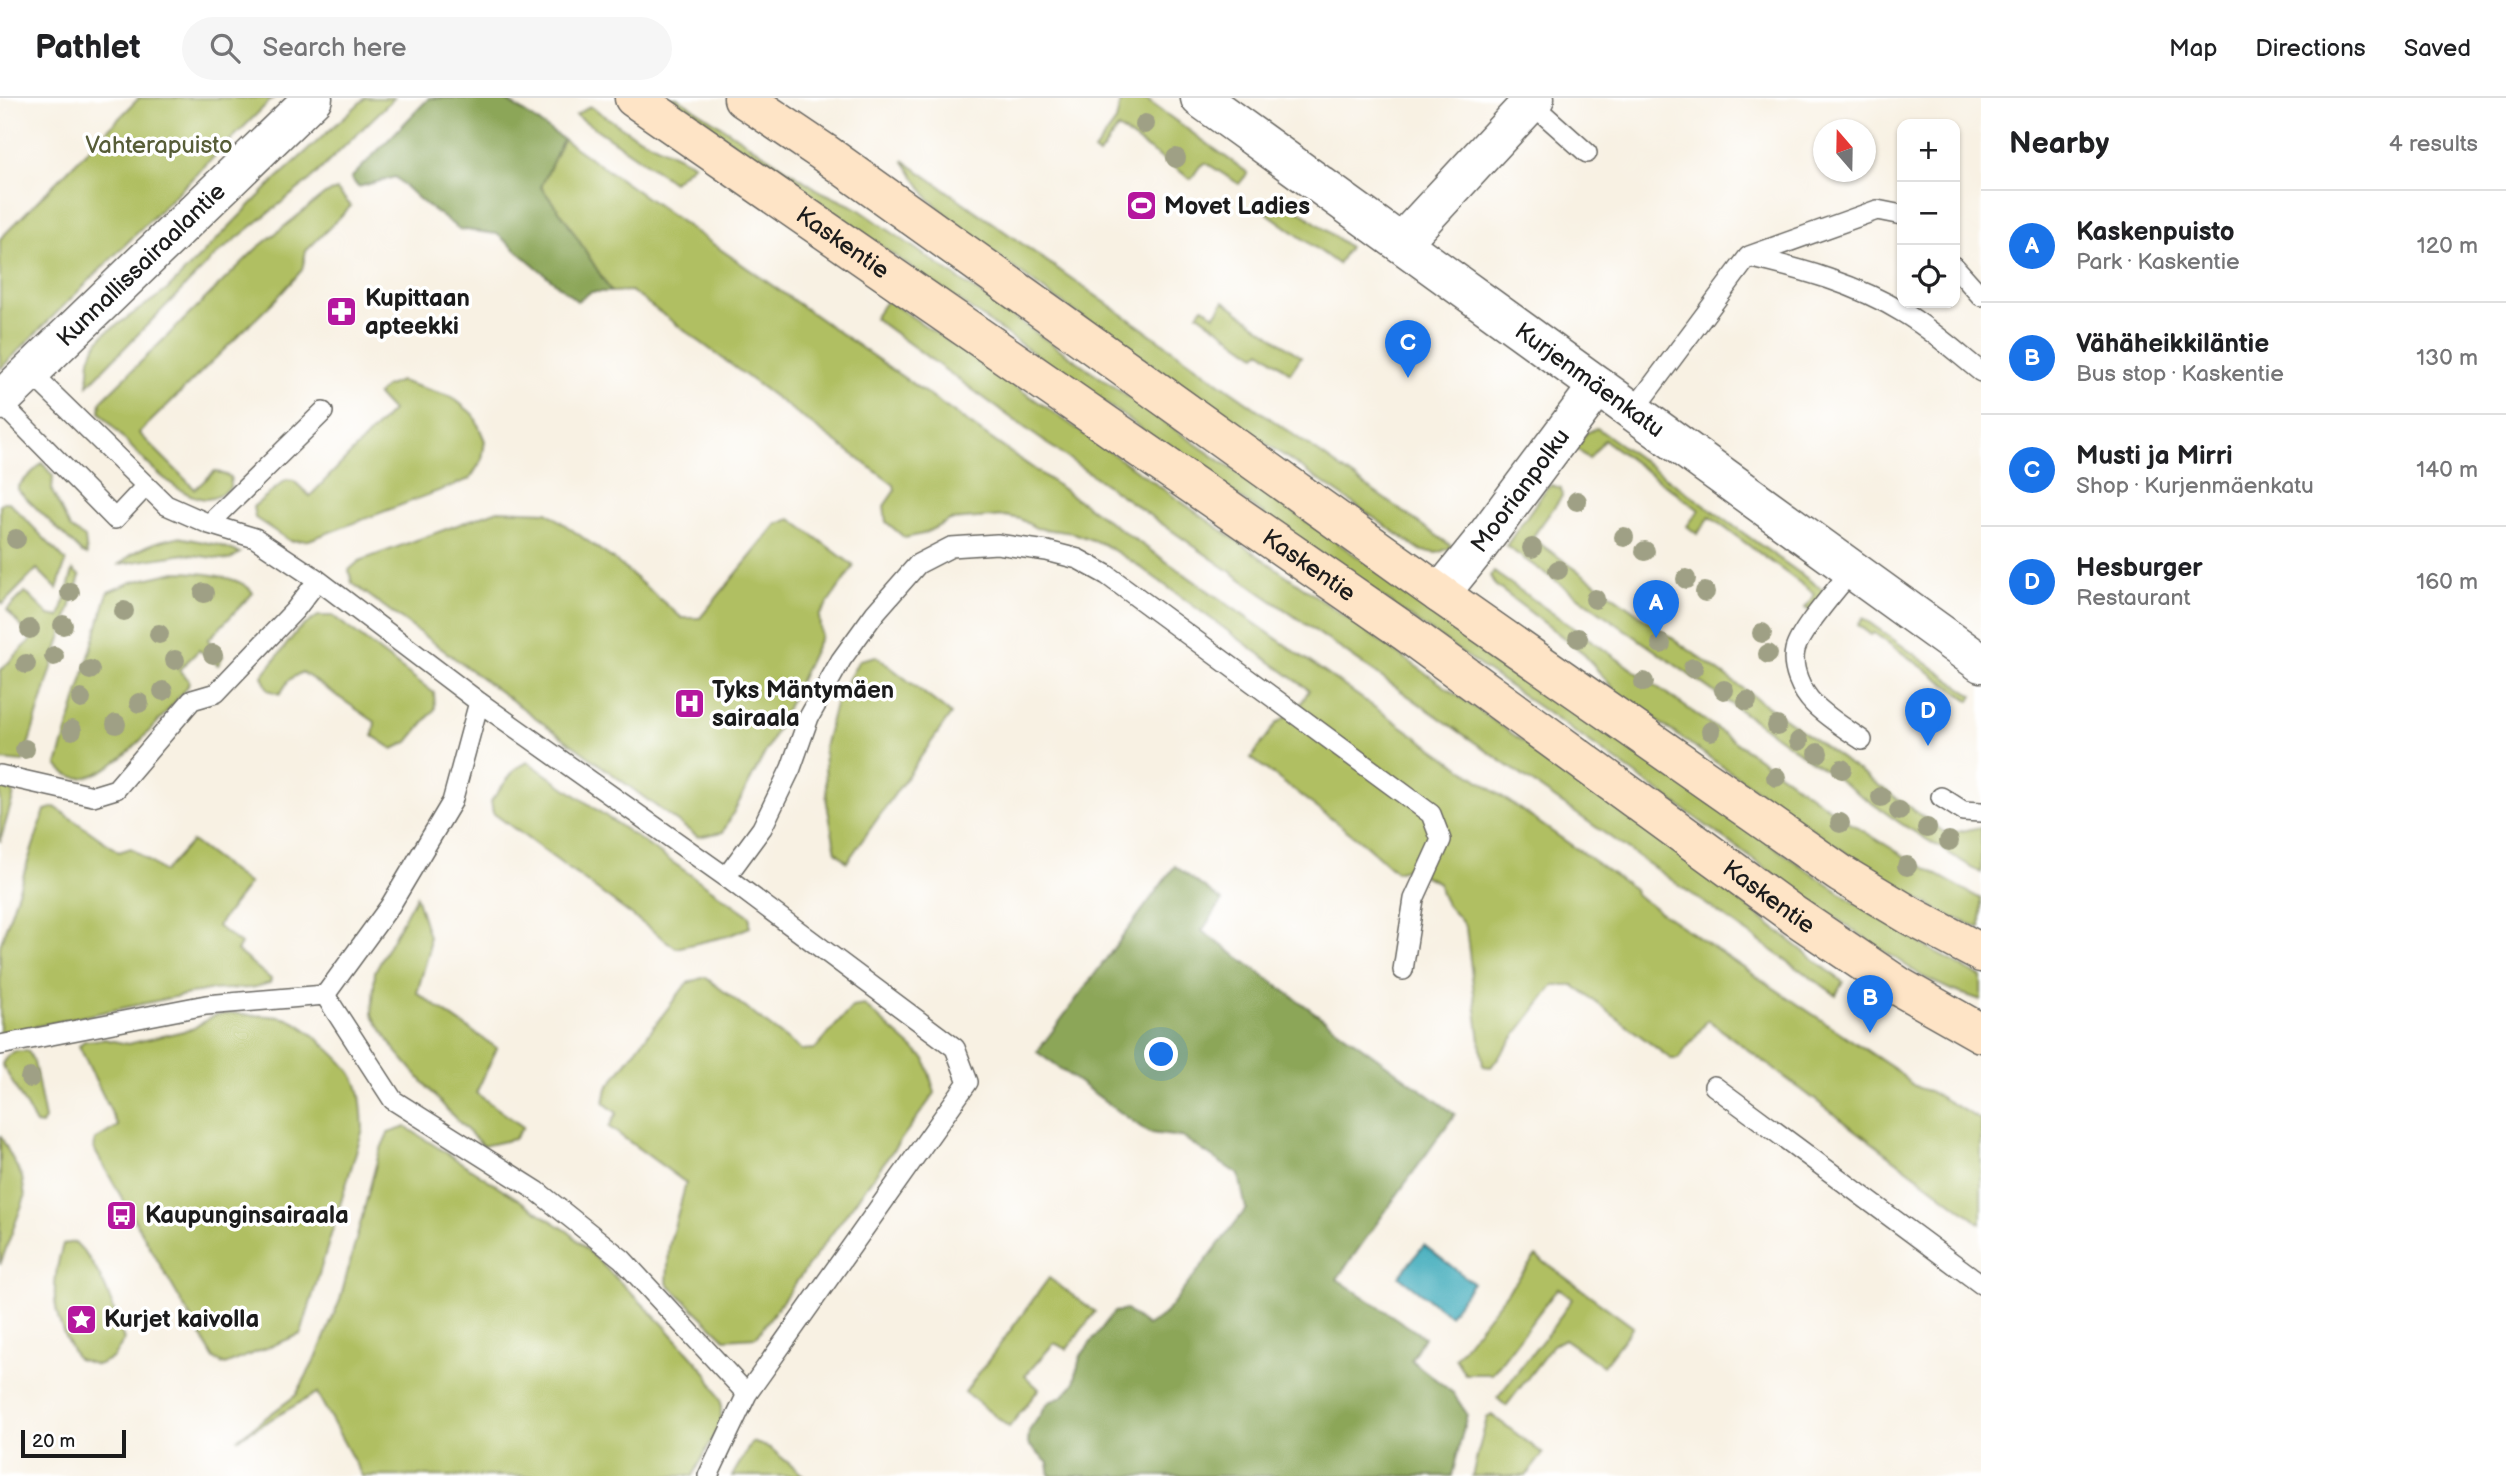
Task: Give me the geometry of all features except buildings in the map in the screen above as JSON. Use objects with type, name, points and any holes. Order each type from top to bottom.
[{"type":"main road","name":"Kaskentie","points":[[634,98],[1407,633],[1795,916],[1900,987],[1981,1033]]},
{"type":"main road","points":[[743,98],[823,152],[1440,594],[1841,874],[1911,916],[1981,953]]},
{"type":"street","name":"Kunnallissairaalantie","points":[[0,402],[313,98]]},
{"type":"street","name":"Kurjenmäenkatu","points":[[1200,98],[1981,663]]},
{"type":"street","points":[[1401,243],[1533,100]]},
{"type":"street","name":"Moorianpolku","points":[[1440,594],[1598,386]]},
{"type":"lane","points":[[1533,100],[1587,153]]},
{"type":"lane","points":[[1633,411],[1748,257],[1877,210],[1897,214]]},
{"type":"lane","points":[[1748,257],[1798,268],[1849,286],[1905,313],[1981,372]]},
{"type":"lane","points":[[1960,273],[1981,296]]},
{"type":"lane","points":[[30,372],[166,505],[209,524],[255,538],[318,580],[479,702],[726,877],[955,1048],[968,1082],[747,1394],[708,1476]]},
{"type":"lane","points":[[0,402],[115,519],[145,487]]},
{"type":"lane","points":[[209,524],[323,412]]},
{"type":"lane","points":[[726,877],[762,828],[791,768],[809,718],[841,660],[875,613],[918,564],[951,547],[997,544],[1047,551],[1078,559],[1107,575],[1431,814],[1441,840],[1414,899],[1403,970]]},
{"type":"lane","points":[[1852,570],[1802,634],[1794,660],[1801,685],[1810,699],[1862,740]]},
{"type":"lane","points":[[0,775],[93,796],[116,789],[192,700],[216,693],[295,610],[318,580]]},
{"type":"lane","points":[[0,1045],[206,1005],[325,995],[390,906],[452,802],[479,702]]},
{"type":"lane","points":[[1941,797],[1963,811],[1981,812]]},
{"type":"lane","points":[[325,995],[393,1100],[537,1191],[622,1259],[747,1394]]},
{"type":"lane","points":[[1714,1086],[1981,1284]]},
{"type":"green space","name":"Vahterapuisto","points":[[139,98],[273,98],[0,369],[0,239]]},
{"type":"green space","points":[[365,98],[394,98],[311,179],[216,255],[88,385],[90,359],[104,334],[167,290],[274,181]]},
{"type":"green space","points":[[429,98],[503,98],[563,139],[541,187],[566,220],[611,292],[591,292],[577,301],[497,234],[459,229],[421,201],[395,177],[358,187],[351,178]]},
{"type":"green space","points":[[669,98],[678,98],[820,191],[857,208],[1849,899],[1981,977],[1981,1000],[1923,977],[1828,913],[1626,768]]},
{"type":"green space","points":[[1121,98],[1144,98],[1248,173],[1239,184],[1206,163],[1200,166],[1191,179],[1118,128],[1099,155],[1094,151],[1116,121]]},
{"type":"green space","points":[[590,106],[632,134],[694,164],[673,182],[576,115]]},
{"type":"green space","points":[[563,139],[1634,889],[1635,894],[1656,909],[1899,1072],[1912,1084],[1981,1120],[1981,1224],[1708,1020],[1678,1059],[1671,1059],[1573,985],[1554,985],[1491,1067],[1483,1066],[1466,928],[1446,903],[1439,883],[1409,868],[1396,872],[1366,845],[1251,758],[1276,724],[1299,707],[1309,690],[1136,564],[1103,544],[1073,533],[1036,528],[1020,519],[1005,516],[950,520],[923,534],[905,538],[886,522],[884,506],[895,490],[894,485],[631,291],[611,292],[566,220],[541,187]]},
{"type":"green space","points":[[903,160],[1453,547],[1437,553],[1422,551],[1039,287],[970,235],[929,199]]},
{"type":"green space","points":[[337,190],[351,206],[306,251],[302,270],[278,297],[139,433],[195,489],[215,471],[231,477],[230,488],[208,499],[177,488],[148,464],[100,412],[101,401],[256,249],[325,194]]},
{"type":"green space","points":[[1282,198],[1349,247],[1338,264],[1267,213]]},
{"type":"green space","points":[[887,300],[1046,407],[1644,826],[1843,982],[1836,995],[1032,433],[874,318]]},
{"type":"green space","points":[[1224,301],[1301,357],[1290,373],[1261,350],[1256,355],[1198,314],[1203,307],[1215,315]]},
{"type":"green space","points":[[400,381],[452,397],[474,415],[485,441],[482,460],[470,479],[309,540],[290,541],[255,518],[253,507],[286,480],[294,481],[310,496],[392,411],[377,395],[385,387]]},
{"type":"green space","points":[[1597,428],[1826,592],[1811,612],[1805,608],[1815,594],[1710,517],[1697,534],[1687,526],[1699,510],[1604,440],[1589,459],[1576,448],[1586,433]]},
{"type":"green space","points":[[42,463],[53,476],[52,491],[70,528],[85,538],[87,555],[18,490],[18,486]]},
{"type":"green space","points":[[1551,485],[1561,488],[1562,496],[1532,538],[1947,834],[1981,827],[1981,873],[1900,823],[1506,546]]},
{"type":"green space","points":[[9,502],[66,561],[57,589],[37,569],[3,604],[0,601],[0,505]]},
{"type":"green space","points":[[498,510],[547,512],[617,562],[682,618],[700,618],[777,524],[791,519],[854,566],[819,616],[821,636],[772,740],[723,832],[698,837],[352,583],[349,570],[359,561]]},
{"type":"green space","points":[[178,537],[219,545],[240,553],[229,560],[185,554],[120,564],[147,546]]},
{"type":"green space","points":[[73,570],[80,576],[23,762],[0,760],[0,671],[32,639],[7,610],[25,592],[49,615],[60,617]]},
{"type":"green space","points":[[175,572],[229,578],[253,593],[208,640],[223,656],[218,665],[199,650],[179,670],[189,680],[188,686],[146,735],[108,768],[89,776],[72,776],[57,765],[108,592],[132,582]]},
{"type":"green space","points":[[1494,572],[1852,824],[1981,899],[1981,928],[1949,916],[1882,878],[1617,693],[1582,652],[1495,585],[1490,576]]},
{"type":"green space","points":[[318,616],[333,616],[434,693],[435,709],[408,742],[393,749],[373,736],[375,722],[302,672],[289,680],[280,694],[268,690],[262,676],[298,630]]},
{"type":"green space","points":[[1863,618],[1973,696],[1970,701],[1874,633],[1871,635],[1858,625]]},
{"type":"green space","points":[[876,656],[951,714],[847,862],[836,852],[827,804],[824,747],[835,704],[859,660]]},
{"type":"green space","points":[[528,762],[750,916],[750,927],[728,936],[676,948],[493,813],[491,801],[516,768]]},
{"type":"green space","points":[[0,786],[9,788],[14,794],[0,842]]},
{"type":"green space","points":[[55,807],[119,852],[131,848],[164,872],[192,841],[249,884],[217,926],[241,944],[237,951],[271,979],[270,983],[252,988],[208,990],[0,1034],[0,946],[45,810]]},
{"type":"green space","points":[[1175,866],[1222,901],[1202,931],[1455,1114],[1337,1279],[1424,1337],[1411,1360],[1453,1393],[1467,1414],[1452,1476],[1050,1476],[1048,1463],[1028,1444],[1029,1431],[1049,1402],[1062,1397],[1074,1384],[1080,1357],[1114,1312],[1126,1310],[1147,1326],[1163,1316],[1246,1209],[1239,1175],[1182,1137],[1149,1133],[1037,1052]]},
{"type":"green space","points":[[416,896],[429,937],[429,951],[417,993],[497,1048],[476,1093],[523,1127],[514,1139],[483,1146],[394,1049],[372,1014],[375,971]]},
{"type":"green space","points":[[705,977],[801,1050],[815,1049],[852,1007],[864,1005],[925,1059],[935,1093],[756,1337],[725,1339],[667,1283],[669,1246],[686,1183],[609,1127],[617,1113],[604,1103],[607,1088],[687,983]]},
{"type":"green space","points":[[234,1013],[288,1019],[324,1044],[348,1069],[356,1082],[363,1129],[301,1334],[225,1365],[214,1359],[94,1149],[95,1140],[118,1126],[79,1046],[84,1041],[104,1039],[128,1044],[192,1029],[215,1015]]},
{"type":"green space","points":[[15,1051],[28,1051],[34,1062],[45,1119],[42,1125],[36,1124],[2,1064],[7,1056]]},
{"type":"green space","points":[[406,1127],[569,1232],[662,1323],[706,1372],[721,1401],[721,1422],[693,1476],[362,1476],[317,1393],[237,1439],[296,1395],[316,1358],[340,1300],[379,1153],[388,1133]]},
{"type":"green space","points":[[0,1135],[22,1177],[25,1197],[0,1265]]},
{"type":"green space","points":[[75,1242],[99,1275],[124,1340],[113,1358],[97,1365],[77,1359],[62,1330],[55,1303],[56,1276],[63,1244]]},
{"type":"green space","points":[[1536,1256],[1633,1327],[1603,1366],[1564,1339],[1553,1345],[1506,1406],[1497,1398],[1572,1299],[1558,1288],[1492,1374],[1465,1374],[1455,1358]]},
{"type":"green space","points":[[1049,1278],[1095,1312],[1067,1349],[1054,1343],[1025,1376],[1039,1389],[1009,1427],[965,1392]]},
{"type":"green space","points":[[1492,1415],[1543,1454],[1526,1476],[1472,1476],[1487,1418]]},
{"type":"green space","points":[[752,1442],[770,1448],[804,1476],[732,1476]]},
{"type":"water","points":[[1424,1245],[1473,1283],[1449,1315],[1399,1276]]},
{"type":"place","name":"Movet Ladies","points":[[1141,206]]},
{"type":"place","name":"Kupittaan apteekki","points":[[342,312]]},
{"type":"place","name":"Musti ja Mirri","points":[[1408,378]]},
{"type":"place","name":"Kaskenpuisto","points":[[1656,638]]},
{"type":"place","name":"Tyks Mäntymäen sairaala","points":[[689,704]]},
{"type":"place","name":"Hesburger","points":[[1928,746]]},
{"type":"place","name":"Vähäheikkiläntie","points":[[1870,1033]]},
{"type":"place","name":"Kaupunginsairaala","points":[[122,1215]]},
{"type":"place","name":"Kurjet kaivolla","points":[[81,1319]]}]
